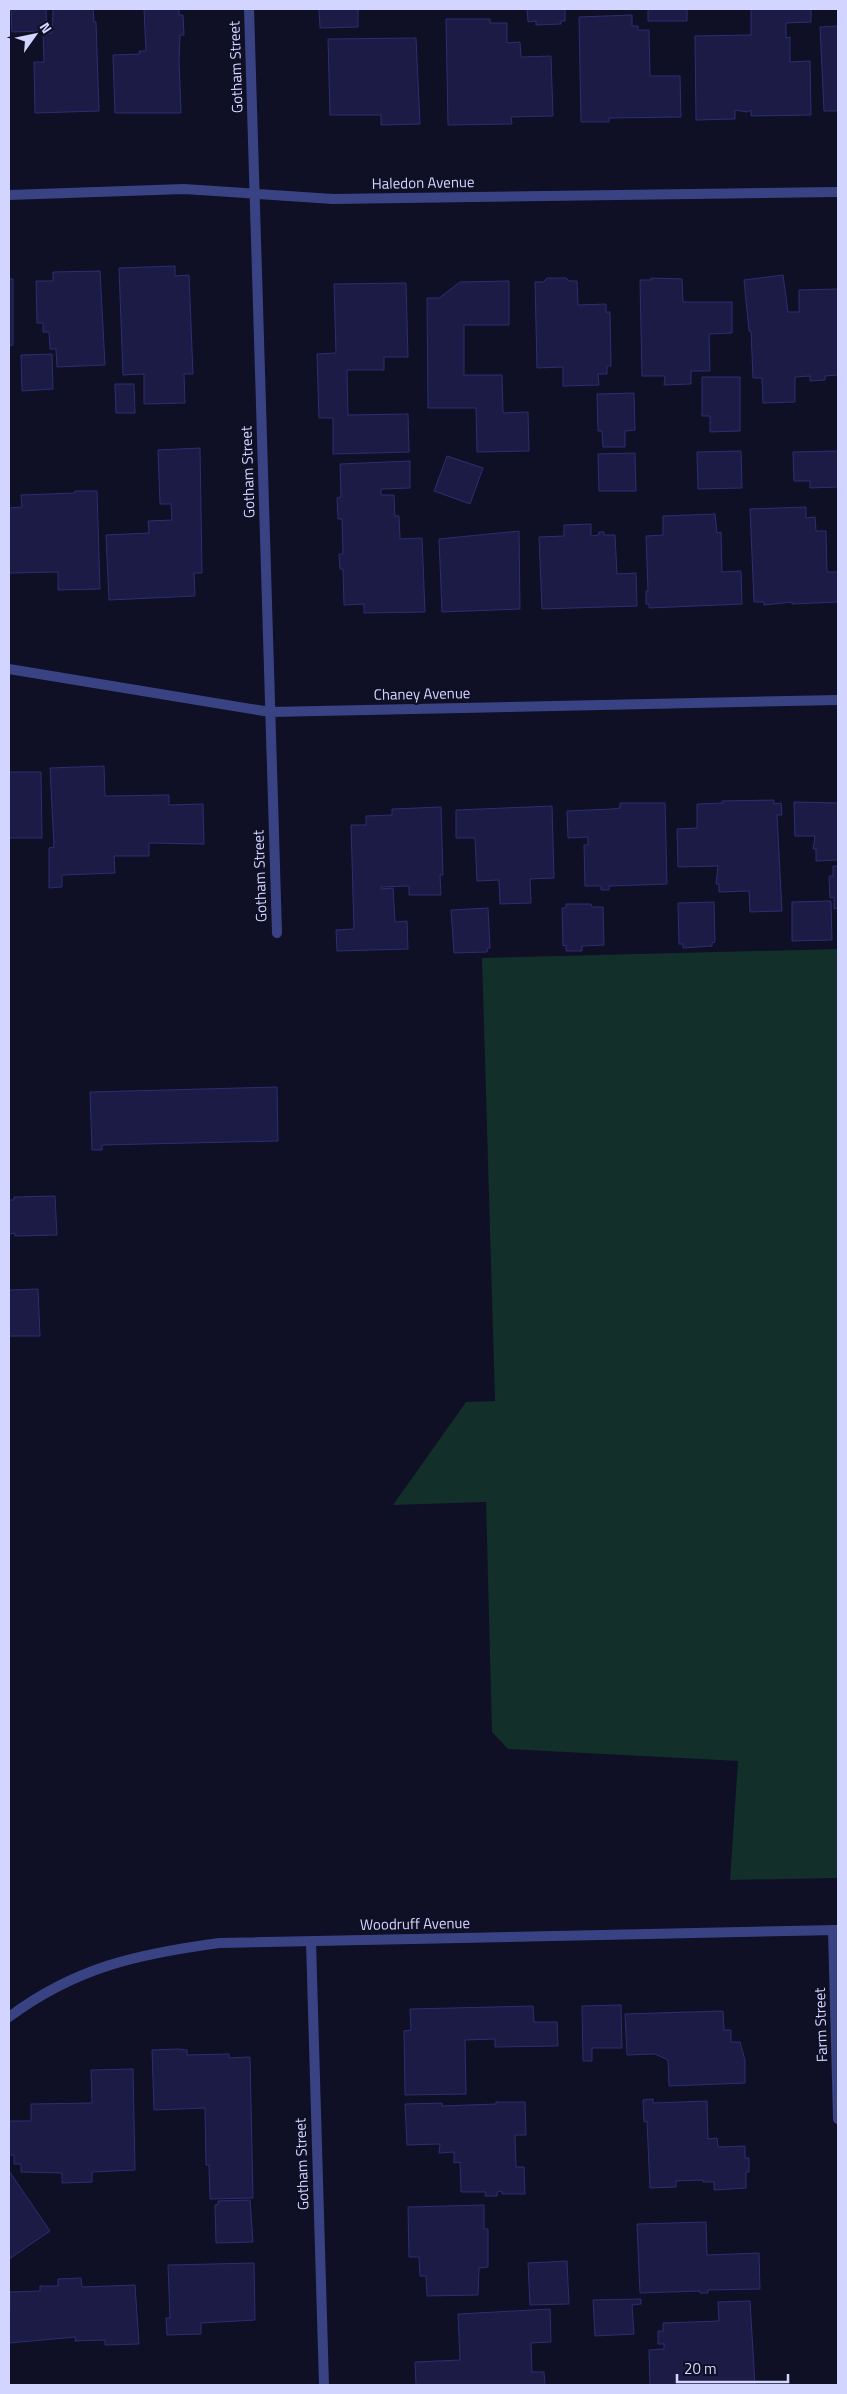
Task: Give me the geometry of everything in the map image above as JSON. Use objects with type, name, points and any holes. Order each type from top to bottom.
[{"type":"street","name":"Gotham Street","points":[[249,9],[277,933]]},
{"type":"street","name":"Haledon Avenue","points":[[9,195],[184,189],[333,199],[838,192]]},
{"type":"street","name":"Chaney Avenue","points":[[9,670],[270,712],[838,700]]},
{"type":"street","name":"Woodruff Avenue","points":[[9,2017],[36,1996],[106,1964],[163,1950],[219,1943],[836,1930]]},
{"type":"street","name":"Farm Street","points":[[836,1930],[838,2119]]},
{"type":"street","name":"Gotham Street","points":[[311,1942],[324,2385]]},
{"type":"green space","points":[[838,949],[838,1878],[730,1880],[738,1761],[508,1749],[492,1732],[486,1502],[393,1505],[466,1402],[495,1401],[482,958]]},
{"type":"building","points":[[11,9],[46,9],[47,31],[12,32]]},
{"type":"building","points":[[53,9],[93,9],[94,22],[96,22],[99,111],[35,113],[34,62],[44,62],[43,33],[52,33]]},
{"type":"building","points":[[144,9],[179,9],[179,15],[183,15],[184,35],[180,35],[179,61],[181,113],[115,113],[113,55],[140,54],[139,51],[146,51]]},
{"type":"building","points":[[319,9],[358,9],[358,27],[320,28]]},
{"type":"building","points":[[527,9],[565,9],[565,21],[561,21],[561,24],[536,25],[536,21],[528,22]]},
{"type":"building","points":[[648,9],[687,9],[687,21],[648,21]]},
{"type":"building","points":[[751,9],[811,9],[811,22],[786,23],[786,38],[790,37],[790,62],[810,61],[811,115],[751,116],[751,110],[747,112],[735,110],[735,119],[696,120],[695,36],[751,35]]},
{"type":"building","points":[[632,15],[632,26],[638,26],[638,30],[649,30],[650,76],[680,76],[681,117],[609,118],[609,122],[581,122],[579,17]]},
{"type":"building","points":[[446,19],[490,19],[490,23],[507,23],[507,43],[520,42],[521,57],[551,56],[553,116],[511,117],[512,124],[448,125]]},
{"type":"building","points":[[838,26],[838,111],[824,111],[820,27]]},
{"type":"building","points":[[416,38],[420,124],[381,125],[381,115],[330,115],[328,39]]},
{"type":"building","points":[[175,266],[175,276],[189,275],[193,374],[184,374],[185,403],[144,404],[144,374],[123,375],[119,268]]},
{"type":"building","points":[[100,271],[105,365],[57,367],[56,349],[50,349],[49,332],[43,332],[43,323],[37,323],[36,281],[53,281],[53,272]]},
{"type":"building","points":[[783,275],[788,312],[799,312],[799,290],[838,289],[838,375],[825,376],[825,380],[810,381],[810,376],[795,377],[795,402],[763,403],[762,378],[753,378],[751,331],[749,331],[744,280]]},
{"type":"building","points":[[547,278],[566,278],[569,281],[577,281],[578,305],[606,304],[606,312],[610,312],[611,366],[607,366],[607,374],[598,374],[599,385],[563,386],[563,367],[537,368],[535,282],[543,282]]},
{"type":"building","points":[[651,278],[682,279],[683,302],[732,302],[732,333],[709,334],[710,371],[691,371],[691,384],[664,385],[665,376],[642,376],[640,280],[651,280]]},
{"type":"building","points":[[9,279],[13,279],[13,345],[9,346]]},
{"type":"building","points":[[509,281],[509,325],[464,325],[464,375],[502,375],[503,413],[528,412],[529,451],[477,452],[476,408],[428,408],[427,298],[439,298],[460,282]]},
{"type":"building","points":[[406,283],[408,357],[384,357],[384,370],[347,370],[348,415],[408,414],[409,452],[333,454],[333,418],[319,418],[317,354],[336,353],[334,284]]},
{"type":"building","points":[[52,354],[53,389],[22,391],[21,355]]},
{"type":"building","points":[[702,377],[740,377],[740,431],[710,432],[710,416],[702,416]]},
{"type":"building","points":[[115,384],[134,384],[135,413],[116,413]]},
{"type":"building","points":[[634,393],[635,430],[625,431],[625,447],[603,447],[602,431],[598,431],[597,394]]},
{"type":"building","points":[[200,448],[202,573],[194,573],[195,596],[109,600],[106,535],[149,533],[148,521],[172,520],[171,504],[160,504],[158,450]]},
{"type":"building","points":[[741,451],[742,488],[698,489],[697,452]]},
{"type":"building","points":[[838,451],[838,487],[810,488],[810,481],[794,481],[793,452]]},
{"type":"building","points":[[635,453],[636,491],[599,491],[598,454]]},
{"type":"building","points":[[447,456],[483,468],[470,504],[434,491]]},
{"type":"building","points":[[410,461],[410,488],[381,489],[381,495],[394,495],[395,516],[399,516],[400,539],[422,538],[425,612],[364,613],[364,604],[344,605],[343,569],[340,569],[339,554],[343,554],[342,519],[338,519],[337,498],[341,497],[340,464]]},
{"type":"building","points":[[75,491],[97,491],[100,589],[58,590],[58,572],[9,573],[9,508],[22,507],[21,495],[75,493]]},
{"type":"building","points":[[806,507],[806,518],[815,517],[816,531],[826,531],[827,572],[838,572],[838,602],[792,604],[792,602],[764,605],[764,602],[754,602],[750,509]]},
{"type":"building","points":[[715,514],[717,533],[721,532],[722,572],[741,571],[742,604],[649,608],[649,604],[646,604],[646,591],[648,591],[646,536],[663,535],[663,516]]},
{"type":"building","points":[[591,524],[591,536],[599,535],[599,532],[604,532],[604,535],[615,535],[617,574],[636,573],[637,606],[542,609],[539,537],[564,536],[564,525]]},
{"type":"building","points":[[519,531],[520,609],[442,612],[439,539]]},
{"type":"building","points":[[104,766],[105,796],[169,795],[169,805],[203,804],[204,844],[149,843],[149,856],[114,856],[115,873],[62,875],[62,887],[49,888],[49,848],[54,847],[50,768]]},
{"type":"building","points":[[9,772],[41,772],[42,838],[9,838]]},
{"type":"building","points":[[774,800],[774,804],[781,803],[782,815],[777,815],[782,911],[750,912],[749,891],[719,892],[719,884],[716,884],[718,866],[678,867],[677,829],[697,828],[697,804],[723,803],[722,801]]},
{"type":"building","points":[[794,802],[838,803],[838,860],[816,861],[816,849],[813,849],[815,836],[795,836]]},
{"type":"building","points":[[620,803],[665,803],[667,884],[609,886],[609,890],[601,890],[601,886],[585,886],[584,845],[588,845],[588,837],[568,838],[567,811],[620,808]]},
{"type":"building","points":[[552,806],[554,878],[530,879],[531,903],[500,904],[499,880],[477,881],[475,838],[456,838],[456,810]]},
{"type":"building","points":[[441,807],[443,875],[440,875],[441,895],[409,895],[409,886],[381,887],[381,889],[393,888],[395,922],[407,921],[408,949],[337,951],[336,930],[354,929],[351,825],[366,825],[366,816],[392,815],[392,809]]},
{"type":"building","points":[[833,866],[838,866],[838,908],[834,909],[834,897],[830,898],[829,876],[833,876]]},
{"type":"building","points":[[831,901],[832,940],[792,941],[792,902]]},
{"type":"building","points":[[714,902],[715,942],[712,943],[712,946],[683,948],[683,944],[679,944],[678,903]]},
{"type":"building","points":[[566,904],[591,904],[592,907],[603,907],[604,945],[582,946],[582,951],[566,951],[566,945],[563,946],[562,908],[566,908]]},
{"type":"building","points":[[488,908],[490,948],[488,948],[487,952],[454,953],[451,910]]},
{"type":"building","points":[[277,1087],[278,1141],[102,1145],[102,1150],[92,1150],[90,1092]]},
{"type":"building","points":[[55,1196],[57,1235],[15,1236],[15,1233],[9,1234],[9,1200],[14,1200],[14,1197]]},
{"type":"building","points":[[38,1289],[40,1336],[9,1336],[9,1290]]},
{"type":"building","points":[[621,2005],[622,2048],[592,2048],[592,2061],[583,2061],[582,2006]]},
{"type":"building","points":[[533,2006],[534,2022],[557,2022],[558,2046],[495,2047],[495,2039],[465,2040],[466,2094],[405,2095],[404,2031],[411,2030],[410,2009]]},
{"type":"building","points":[[723,2011],[724,2030],[731,2030],[731,2042],[740,2042],[745,2060],[745,2083],[669,2086],[668,2060],[655,2054],[627,2055],[625,2014]]},
{"type":"building","points":[[152,2050],[187,2050],[187,2055],[229,2054],[229,2058],[250,2057],[253,2198],[210,2199],[209,2165],[206,2165],[205,2108],[154,2110]]},
{"type":"building","points":[[133,2069],[135,2170],[92,2172],[92,2182],[62,2183],[62,2173],[21,2172],[21,2164],[14,2164],[14,2155],[9,2155],[9,2121],[31,2121],[31,2104],[92,2103],[91,2070]]},
{"type":"building","points":[[653,2099],[653,2103],[707,2101],[708,2139],[717,2138],[718,2147],[745,2146],[745,2158],[749,2158],[749,2172],[746,2172],[746,2188],[714,2190],[714,2182],[703,2182],[703,2180],[676,2181],[676,2187],[650,2188],[647,2121],[644,2122],[643,2100]]},
{"type":"building","points":[[496,2102],[525,2102],[526,2135],[515,2135],[516,2167],[524,2167],[525,2194],[502,2194],[502,2191],[497,2192],[497,2196],[485,2196],[486,2192],[461,2192],[460,2162],[454,2163],[454,2152],[439,2153],[440,2144],[407,2145],[405,2104],[442,2103],[442,2106],[496,2104]]},
{"type":"building","points":[[9,2171],[50,2231],[9,2259]]},
{"type":"building","points":[[250,2200],[253,2242],[216,2243],[215,2205],[218,2205],[218,2201]]},
{"type":"building","points":[[484,2205],[484,2229],[488,2229],[488,2267],[479,2268],[478,2295],[427,2296],[426,2276],[420,2276],[419,2257],[409,2257],[408,2207]]},
{"type":"building","points":[[706,2222],[707,2255],[759,2253],[760,2289],[708,2290],[708,2293],[700,2293],[700,2291],[640,2293],[637,2224]]},
{"type":"building","points":[[567,2261],[569,2304],[530,2305],[528,2263]]},
{"type":"building","points":[[254,2263],[255,2320],[201,2323],[201,2334],[167,2335],[166,2318],[170,2318],[168,2265]]},
{"type":"building","points":[[81,2278],[82,2287],[135,2285],[139,2344],[105,2345],[105,2340],[75,2341],[76,2337],[9,2343],[10,2292],[40,2291],[40,2286],[58,2286],[58,2279]]},
{"type":"building","points":[[641,2299],[641,2304],[632,2305],[634,2334],[595,2336],[593,2300]]},
{"type":"building","points":[[750,2301],[755,2385],[650,2385],[649,2350],[664,2349],[664,2344],[658,2344],[658,2331],[663,2331],[663,2323],[719,2321],[718,2302]]},
{"type":"building","points":[[550,2309],[551,2342],[531,2343],[532,2372],[544,2372],[545,2385],[416,2385],[415,2362],[460,2360],[458,2314]]}]
